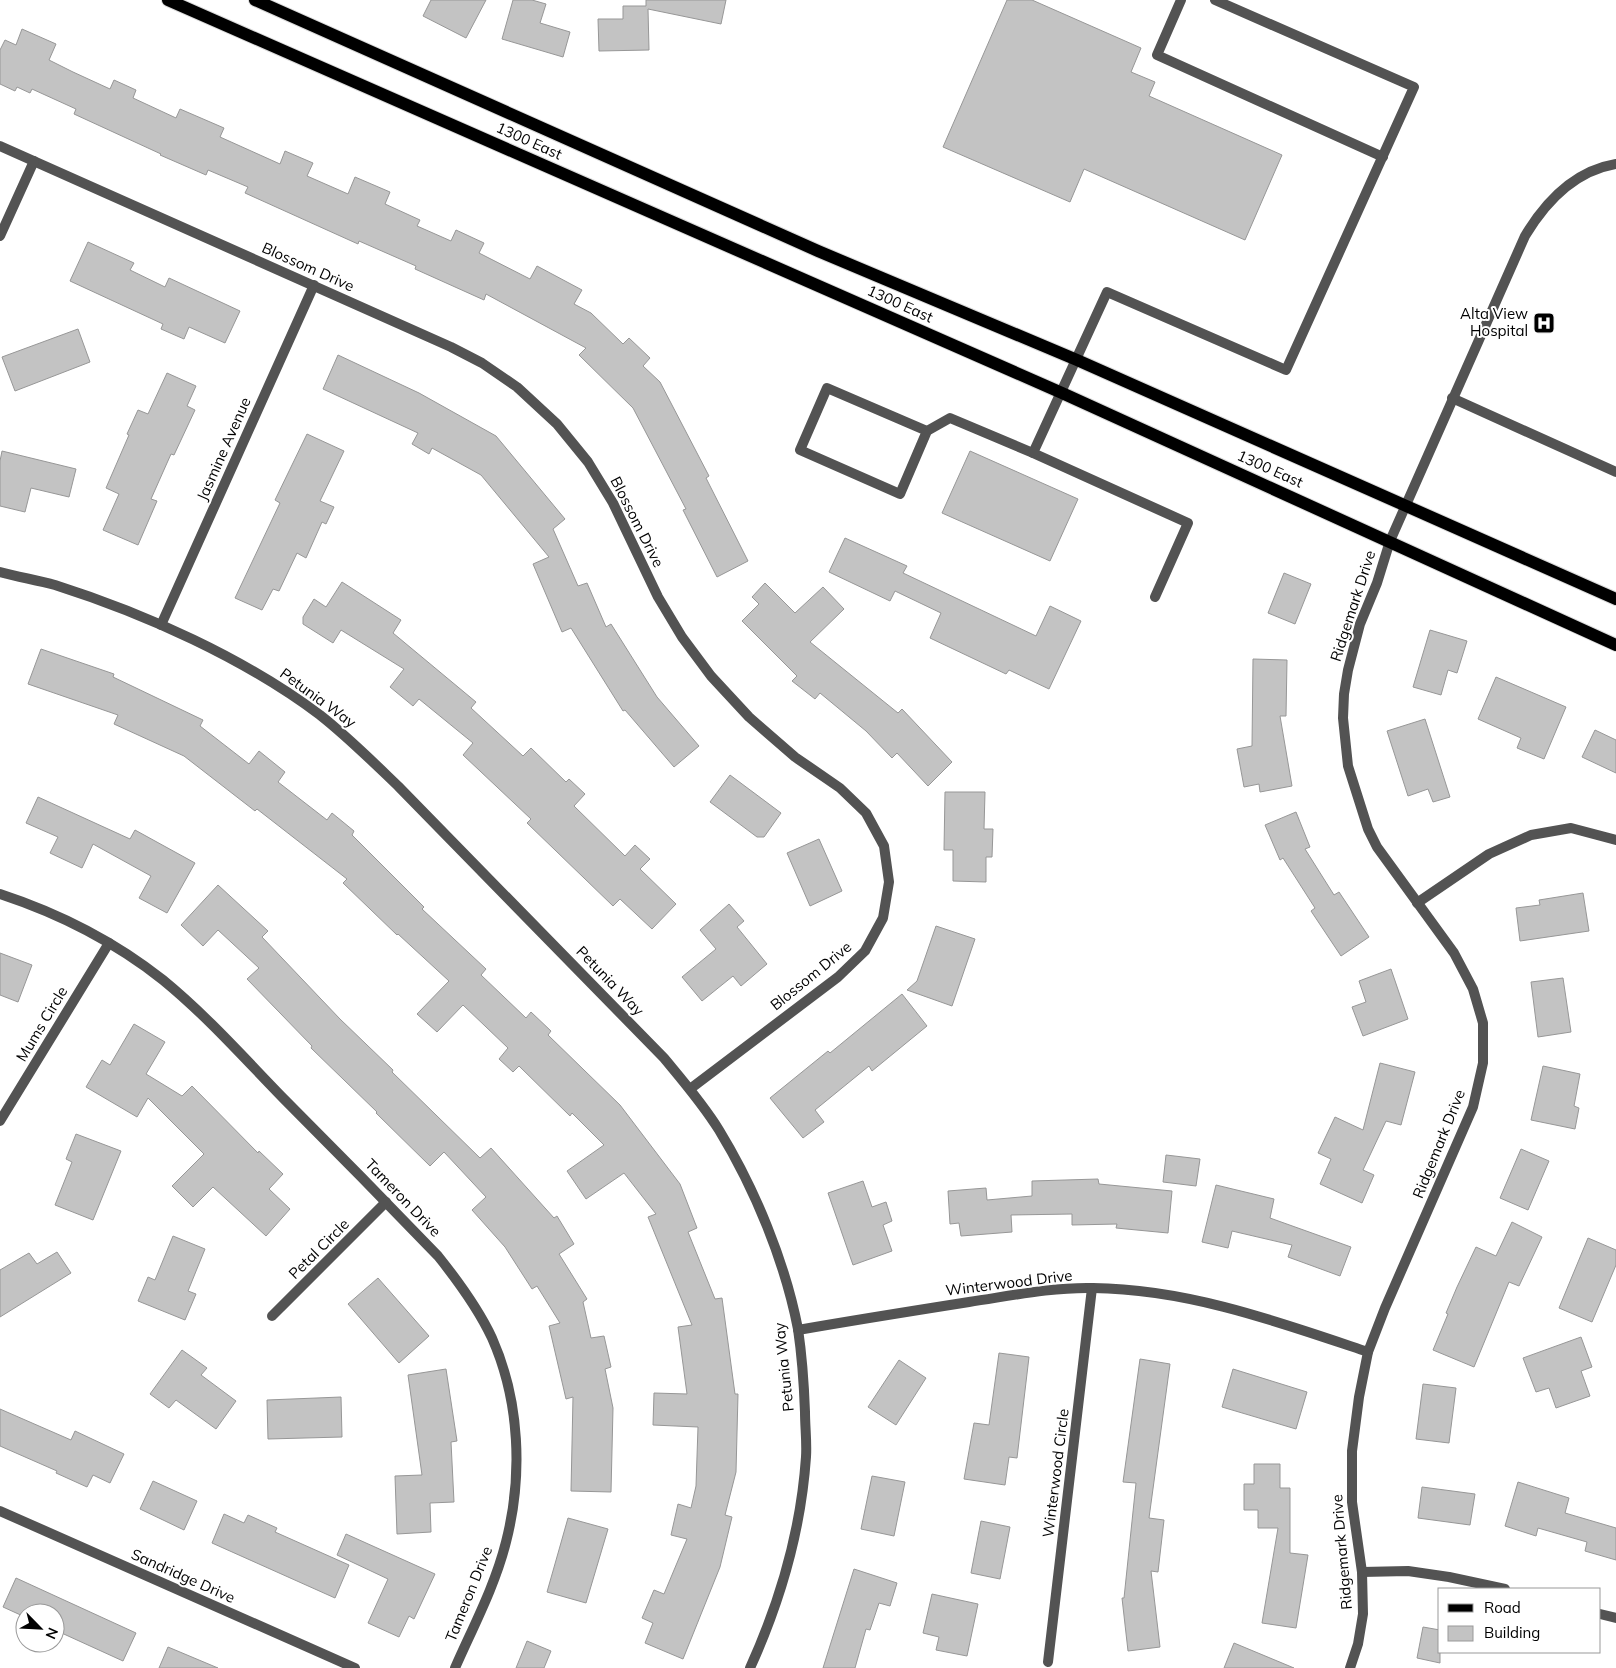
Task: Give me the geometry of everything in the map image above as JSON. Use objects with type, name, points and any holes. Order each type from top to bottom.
[{"type":"main road","name":"1300 East","points":[[168,0],[1062,392],[1616,645]]},
{"type":"main road","name":"1300 East","points":[[255,0],[818,251],[1077,360],[1616,599]]},
{"type":"street","points":[[1181,0],[1157,55],[1383,157]]},
{"type":"street","points":[[1033,453],[1107,292],[1286,370],[1414,88],[1215,0]]},
{"type":"street","name":"Blossom Drive","points":[[0,146],[451,347],[482,363],[517,387],[557,424],[588,462],[613,502],[658,597],[682,637],[711,676],[748,717],[794,757],[840,788],[866,813],[884,846],[889,882],[883,918],[865,951],[838,977],[690,1088]]},
{"type":"street","points":[[0,236],[34,161]]},
{"type":"street","name":"Ridgemark Drive","points":[[1350,1668],[1358,1644],[1363,1614],[1362,1572],[1352,1502],[1352,1451],[1359,1397],[1368,1352],[1384,1308],[1473,1107],[1484,1064],[1483,1023],[1473,989],[1454,953],[1417,904],[1377,846],[1368,829],[1348,766],[1344,739],[1344,694],[1360,624],[1377,583],[1390,541],[1516,256],[1536,218],[1550,201],[1579,177],[1616,164]]},
{"type":"street","name":"Jasmine Avenue","points":[[161,625],[314,285]]},
{"type":"street","points":[[926,431],[827,388],[800,450],[900,494],[926,431],[950,418],[1188,523],[1155,597]]},
{"type":"street","points":[[1452,398],[1616,472]]},
{"type":"street","name":"Petunia Way","points":[[0,572],[54,585],[161,625],[274,683],[320,715],[398,786],[657,1051],[690,1088],[719,1129],[747,1181],[765,1220],[782,1271],[798,1330],[804,1391],[806,1456],[798,1520],[785,1573],[763,1640],[750,1668]]},
{"type":"street","points":[[1417,904],[1489,854],[1531,835],[1571,828],[1616,840]]},
{"type":"street","name":"Tameron Drive","points":[[0,894],[27,902],[70,921],[109,943],[162,980],[210,1023],[386,1202],[438,1256],[465,1290],[492,1338],[508,1385],[516,1434],[516,1486],[506,1542],[487,1597],[455,1668]]},
{"type":"street","name":"Mums Circle","points":[[0,1121],[109,943]]},
{"type":"street","name":"Petal Circle","points":[[272,1316],[386,1202]]},
{"type":"street","name":"Winterwood Drive","points":[[798,1330],[1039,1292],[1092,1288],[1144,1292],[1196,1300],[1246,1312],[1368,1352]]},
{"type":"street","name":"Winterwood Circle","points":[[1048,1662],[1092,1288]]},
{"type":"street","name":"Sandridge Drive","points":[[0,1511],[355,1668]]},
{"type":"street","points":[[1362,1572],[1408,1572],[1449,1577],[1500,1588]]},
{"type":"street","points":[[1601,1614],[1616,1618]]},
{"type":"building","points":[[431,0],[486,0],[466,38],[423,16]]},
{"type":"building","points":[[513,0],[532,0],[546,4],[540,23],[570,32],[563,57],[502,39]]},
{"type":"building","points":[[646,0],[726,0],[721,24],[648,9],[649,50],[599,51],[598,19],[623,19],[623,6],[646,6]]},
{"type":"building","points":[[1007,0],[1032,0],[1141,48],[1131,72],[1155,82],[1149,96],[1282,155],[1245,240],[1084,169],[1070,202],[943,147]]},
{"type":"building","points":[[22,29],[56,44],[49,60],[73,72],[110,89],[114,80],[136,90],[133,98],[176,118],[180,109],[224,128],[220,137],[280,164],[285,151],[313,163],[307,176],[348,194],[355,177],[390,192],[385,204],[420,220],[417,226],[451,241],[456,230],[484,243],[479,253],[530,279],[537,266],[582,290],[574,304],[591,313],[623,344],[629,338],[650,358],[643,366],[660,382],[709,476],[706,478],[748,561],[717,577],[683,510],[686,509],[633,408],[579,355],[586,348],[486,294],[484,300],[415,269],[416,266],[359,241],[358,244],[245,193],[248,187],[208,170],[206,175],[160,155],[74,114],[76,109],[32,89],[30,93],[17,87],[15,91],[0,84],[0,50],[5,40],[16,45]]},
{"type":"building","points":[[88,242],[134,263],[130,270],[165,287],[169,278],[240,311],[225,343],[189,327],[184,339],[161,329],[163,324],[70,281]]},
{"type":"building","points":[[78,329],[90,362],[15,391],[2,357]]},
{"type":"building","points":[[338,355],[419,393],[496,436],[565,519],[553,529],[578,586],[587,583],[606,627],[611,624],[657,697],[699,746],[674,767],[625,710],[623,711],[571,628],[562,632],[533,564],[549,557],[481,475],[432,448],[429,454],[412,444],[418,433],[323,389]]},
{"type":"building","points":[[167,373],[196,386],[187,406],[195,410],[174,455],[171,454],[151,499],[157,501],[138,545],[103,530],[119,494],[106,488],[138,410],[148,414]]},
{"type":"building","points":[[307,434],[344,451],[320,501],[334,507],[326,524],[322,522],[306,558],[297,553],[279,591],[273,589],[262,610],[235,598],[280,503],[275,500]]},
{"type":"building","points":[[2,451],[76,469],[69,497],[31,488],[25,512],[0,506],[0,461]]},
{"type":"building","points":[[970,451],[1078,499],[1050,561],[942,513]]},
{"type":"building","points":[[845,538],[907,566],[903,573],[1036,636],[1050,606],[1081,621],[1049,689],[1009,670],[1006,674],[930,638],[941,613],[895,591],[890,601],[829,572]]},
{"type":"building","points":[[1284,573],[1311,584],[1295,624],[1268,613]]},
{"type":"building","points":[[342,582],[401,620],[393,633],[476,702],[471,708],[523,756],[531,748],[566,782],[569,779],[585,794],[574,806],[625,856],[635,845],[650,859],[640,869],[676,904],[652,929],[620,899],[613,906],[527,823],[531,819],[463,755],[473,743],[419,699],[413,706],[390,687],[404,669],[341,630],[333,643],[303,624],[303,617],[314,599],[326,607]]},
{"type":"building","points":[[765,583],[795,613],[823,587],[844,609],[810,642],[898,713],[902,709],[952,762],[928,786],[897,753],[892,758],[866,731],[820,693],[815,699],[792,681],[797,676],[742,621],[759,604],[752,597]]},
{"type":"building","points":[[1430,630],[1467,641],[1457,673],[1448,670],[1441,695],[1413,687]]},
{"type":"building","points":[[41,649],[114,674],[113,677],[203,720],[200,726],[249,764],[259,751],[285,772],[278,782],[327,820],[332,813],[354,831],[352,835],[424,907],[422,909],[486,969],[481,975],[526,1018],[531,1012],[551,1031],[548,1035],[620,1105],[680,1184],[697,1228],[688,1232],[715,1299],[722,1298],[735,1394],[738,1394],[736,1472],[725,1515],[732,1517],[720,1567],[683,1659],[645,1643],[653,1623],[642,1618],[654,1590],[664,1594],[687,1539],[671,1535],[678,1504],[691,1508],[696,1486],[698,1427],[653,1425],[654,1393],[687,1394],[678,1327],[692,1325],[648,1217],[656,1214],[624,1173],[586,1199],[567,1171],[604,1145],[572,1113],[570,1116],[519,1066],[513,1072],[499,1059],[508,1048],[463,1005],[437,1032],[417,1014],[449,981],[397,935],[343,883],[347,879],[257,809],[255,811],[184,756],[114,724],[118,715],[28,684]]},
{"type":"building","points":[[1253,659],[1287,660],[1286,716],[1280,716],[1292,786],[1260,792],[1259,784],[1244,787],[1237,749],[1252,746]]},
{"type":"building","points":[[1496,677],[1566,707],[1544,759],[1517,748],[1521,738],[1478,719]]},
{"type":"building","points":[[1425,719],[1450,797],[1433,802],[1428,789],[1408,796],[1387,731]]},
{"type":"building","points":[[1595,730],[1616,740],[1616,773],[1582,757]]},
{"type":"building","points":[[730,775],[781,813],[764,837],[757,837],[710,802]]},
{"type":"building","points":[[945,792],[985,792],[984,829],[993,829],[992,857],[986,857],[986,882],[953,881],[953,850],[944,850]]},
{"type":"building","points":[[38,797],[130,839],[135,830],[195,863],[167,913],[139,898],[151,876],[93,844],[82,868],[50,853],[58,837],[26,823]]},
{"type":"building","points":[[1296,812],[1310,847],[1305,849],[1334,895],[1339,892],[1369,937],[1341,956],[1311,911],[1315,908],[1283,858],[1280,860],[1265,825]]},
{"type":"building","points":[[819,839],[842,891],[810,906],[787,853]]},
{"type":"building","points":[[218,885],[268,931],[262,937],[340,1019],[480,1158],[491,1148],[554,1218],[557,1216],[574,1244],[559,1254],[587,1299],[583,1302],[591,1338],[604,1336],[611,1367],[605,1369],[613,1408],[611,1492],[571,1491],[573,1397],[566,1399],[549,1326],[560,1323],[537,1286],[532,1289],[505,1247],[472,1210],[486,1197],[444,1152],[430,1166],[376,1113],[311,1048],[312,1046],[247,979],[259,968],[218,930],[203,946],[181,925]]},
{"type":"building","points":[[1583,893],[1589,931],[1520,941],[1516,908],[1540,905],[1539,900]]},
{"type":"building","points":[[729,904],[744,921],[737,927],[767,964],[741,986],[733,976],[702,1001],[682,977],[716,949],[700,930]]},
{"type":"building","points":[[936,926],[975,939],[952,1006],[907,990],[917,981]]},
{"type":"building","points":[[0,953],[32,965],[18,1002],[0,995]]},
{"type":"building","points":[[1391,969],[1408,1019],[1363,1036],[1352,1007],[1366,1002],[1359,981]]},
{"type":"building","points":[[1563,978],[1571,1032],[1538,1037],[1531,982]]},
{"type":"building","points":[[902,994],[927,1026],[872,1071],[869,1066],[815,1110],[824,1122],[803,1138],[770,1098],[828,1051],[830,1053]]},
{"type":"building","points":[[134,1024],[165,1042],[146,1074],[182,1096],[192,1086],[258,1153],[259,1151],[283,1174],[269,1189],[290,1209],[266,1236],[213,1187],[193,1207],[172,1186],[204,1154],[148,1098],[137,1117],[86,1087],[102,1060],[110,1065]]},
{"type":"building","points":[[1380,1063],[1415,1072],[1401,1125],[1386,1121],[1363,1170],[1374,1175],[1362,1203],[1320,1184],[1331,1159],[1318,1153],[1335,1117],[1363,1130]]},
{"type":"building","points":[[1543,1066],[1580,1074],[1574,1106],[1579,1108],[1575,1129],[1531,1120]]},
{"type":"building","points":[[76,1134],[121,1151],[93,1220],[55,1205],[72,1162],[66,1159]]},
{"type":"building","points":[[1521,1149],[1549,1161],[1528,1210],[1500,1198]]},
{"type":"building","points":[[1166,1155],[1200,1159],[1196,1186],[1163,1182]]},
{"type":"building","points":[[1098,1179],[1099,1184],[1172,1191],[1168,1233],[1116,1228],[1117,1224],[1072,1225],[1072,1214],[1011,1215],[1012,1232],[961,1236],[959,1223],[950,1224],[948,1191],[986,1188],[987,1200],[1032,1196],[1032,1181]]},
{"type":"building","points":[[863,1181],[872,1207],[886,1202],[892,1221],[883,1225],[892,1251],[853,1265],[828,1193]]},
{"type":"building","points":[[1216,1185],[1274,1199],[1270,1218],[1351,1247],[1340,1276],[1288,1257],[1292,1245],[1232,1231],[1228,1248],[1202,1242]]},
{"type":"building","points":[[1512,1222],[1542,1237],[1519,1286],[1509,1282],[1474,1367],[1433,1350],[1448,1314],[1446,1313],[1476,1247],[1496,1256]]},
{"type":"building","points":[[173,1236],[205,1249],[188,1291],[196,1294],[185,1320],[138,1301],[148,1277],[155,1280]]},
{"type":"building","points":[[1588,1238],[1616,1250],[1616,1265],[1592,1322],[1559,1308]]},
{"type":"building","points":[[57,1252],[71,1273],[0,1317],[0,1270],[29,1253],[37,1264]]},
{"type":"building","points":[[378,1278],[429,1336],[399,1363],[348,1304]]},
{"type":"building","points":[[1581,1337],[1592,1367],[1581,1371],[1590,1396],[1556,1408],[1549,1388],[1536,1392],[1523,1358]]},
{"type":"building","points":[[182,1350],[207,1368],[201,1375],[236,1401],[216,1429],[176,1400],[169,1408],[150,1394]]},
{"type":"building","points":[[999,1353],[1029,1357],[1017,1458],[1009,1457],[1005,1485],[964,1479],[974,1423],[989,1425]]},
{"type":"building","points":[[1140,1359],[1170,1364],[1149,1518],[1164,1520],[1158,1572],[1151,1571],[1160,1647],[1128,1651],[1122,1598],[1124,1598],[1136,1483],[1123,1482]]},
{"type":"building","points":[[899,1360],[926,1378],[896,1425],[868,1407]]},
{"type":"building","points":[[446,1369],[457,1441],[451,1442],[454,1502],[430,1503],[431,1532],[397,1534],[395,1476],[422,1475],[408,1375]]},
{"type":"building","points":[[1233,1369],[1307,1392],[1296,1429],[1222,1407]]},
{"type":"building","points":[[1423,1384],[1456,1388],[1449,1443],[1416,1439]]},
{"type":"building","points":[[341,1397],[342,1437],[268,1439],[267,1400]]},
{"type":"building","points":[[0,1409],[71,1440],[75,1431],[124,1454],[110,1483],[93,1475],[87,1487],[56,1473],[57,1471],[0,1446]]},
{"type":"building","points":[[1254,1464],[1280,1464],[1280,1488],[1290,1488],[1290,1553],[1308,1555],[1296,1628],[1262,1623],[1278,1528],[1258,1528],[1258,1510],[1244,1510],[1244,1484],[1254,1484]]},
{"type":"building","points":[[872,1476],[905,1482],[894,1536],[861,1529]]},
{"type":"building","points":[[153,1481],[197,1501],[184,1530],[140,1509]]},
{"type":"building","points":[[1518,1482],[1569,1498],[1565,1513],[1616,1528],[1616,1560],[1585,1551],[1587,1542],[1538,1528],[1536,1536],[1505,1526]]},
{"type":"building","points":[[1422,1487],[1475,1494],[1470,1525],[1418,1518]]},
{"type":"building","points":[[224,1514],[244,1523],[248,1515],[277,1528],[275,1532],[349,1565],[335,1598],[212,1543]]},
{"type":"building","points":[[568,1518],[608,1529],[586,1603],[547,1592]]},
{"type":"building","points":[[981,1521],[1010,1527],[1000,1579],[971,1573]]},
{"type":"building","points":[[346,1534],[435,1574],[414,1619],[409,1616],[399,1637],[368,1623],[388,1579],[337,1555]]},
{"type":"building","points":[[854,1569],[897,1583],[890,1606],[879,1603],[870,1630],[866,1629],[855,1668],[823,1668]]},
{"type":"building","points":[[16,1578],[136,1633],[123,1661],[65,1635],[65,1603],[15,1603],[15,1612],[3,1607]]},
{"type":"building","points":[[932,1594],[978,1604],[967,1656],[936,1650],[939,1637],[923,1633]]},
{"type":"building","points":[[1423,1627],[1438,1630],[1440,1663],[1417,1658]]},
{"type":"building","points":[[527,1641],[551,1651],[544,1668],[516,1668]]},
{"type":"building","points":[[1234,1643],[1294,1668],[1224,1668]]},
{"type":"building","points":[[168,1647],[218,1668],[159,1668]]},
{"type":"place","name":"Alta View Hospital","points":[[1544,323]]}]
